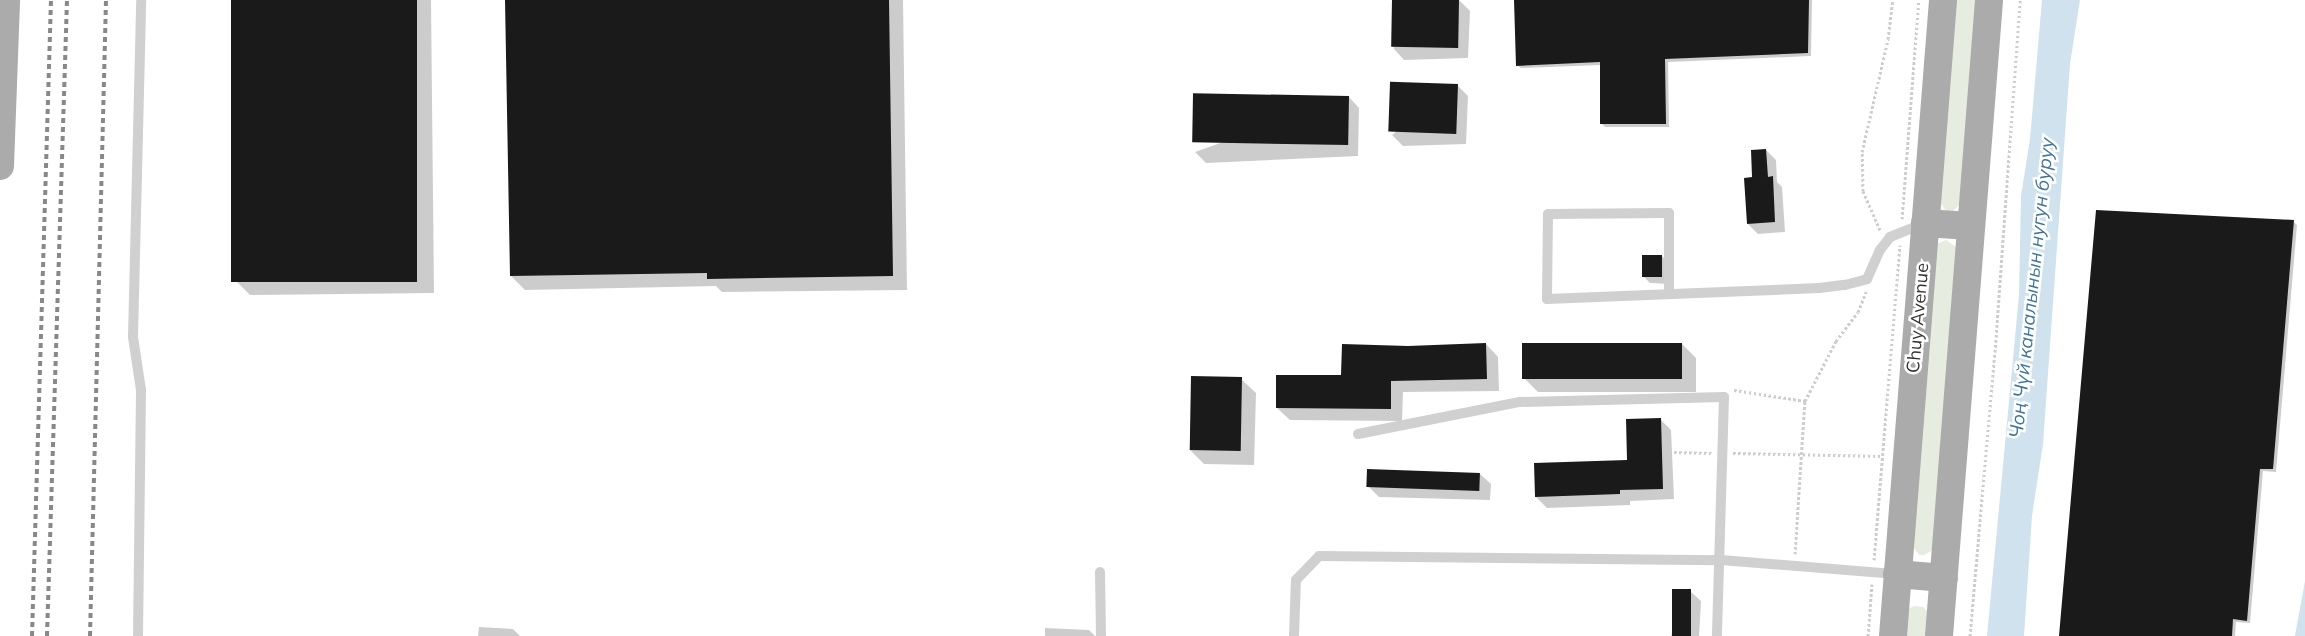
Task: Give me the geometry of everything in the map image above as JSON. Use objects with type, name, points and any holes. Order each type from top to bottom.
[{"type":"main road","points":[[0,166],[6,0]]},
{"type":"main road","name":"Chuy Avenue","points":[[1892,636],[1885,573],[1913,228],[1943,0]]},
{"type":"main road","points":[[1939,636],[1989,0]]},
{"type":"main road","points":[[1913,228],[1970,226]]},
{"type":"main road","points":[[1885,573],[1944,578]]},
{"type":"lane","points":[[138,636],[141,390],[133,336],[141,0]]},
{"type":"lane","points":[[1668,294],[1669,213],[1548,214],[1548,299],[1819,288],[1867,279],[1880,250],[1890,238],[1913,228]]},
{"type":"lane","points":[[1358,434],[1520,402],[1724,398],[1722,560],[1717,636]]},
{"type":"lane","points":[[1294,636],[1296,580],[1319,556],[1722,560],[1885,573]]},
{"type":"lane","points":[[1100,572],[1101,636]]},
{"type":"path","points":[[1890,238],[1878,228],[1869,211],[1861,172],[1864,133],[1882,65],[1893,0]]},
{"type":"path","points":[[1868,636],[1885,573],[1882,456],[1913,228],[1918,0]]},
{"type":"path","points":[[1970,636],[1995,352],[2020,0]]},
{"type":"path","points":[[1795,566],[1805,401],[1836,341],[1858,312],[1866,295],[1867,279]]},
{"type":"path","points":[[1724,398],[1735,390],[1805,401]]},
{"type":"path","points":[[1669,452],[1882,456]]},
{"type":"shaded area","points":[[1954,0],[1977,0],[1961,203],[1953,211],[1946,211],[1939,201]]},
{"type":"shaded area","points":[[1946,240],[1956,247],[1933,550],[1924,555],[1919,555],[1912,545],[1935,245]]},
{"type":"shaded area","points":[[1914,606],[1923,607],[1929,613],[1929,636],[1903,636],[1908,609]]},
{"type":"water","name":"Чоң Чүй каналынын нугун буруу","points":[[2042,0],[2080,0],[2070,64],[2043,444],[2032,516],[2024,636],[1987,636],[2019,295],[2021,196],[2030,139]]},
{"type":"water","points":[[2305,581],[2305,636],[2295,636]]},
{"type":"building","points":[[231,0],[417,0],[417,282],[231,282]]},
{"type":"building","points":[[505,0],[889,0],[893,276],[707,279],[707,273],[510,276]]},
{"type":"building","points":[[1392,0],[1459,0],[1458,48],[1391,47]]},
{"type":"building","points":[[1514,0],[1809,0],[1808,53],[1665,59],[1666,124],[1600,124],[1600,62],[1516,66]]},
{"type":"building","points":[[1390,82],[1458,84],[1456,134],[1388,132]]},
{"type":"building","points":[[1193,93],[1349,96],[1348,145],[1192,142]]},
{"type":"building","points":[[1766,149],[1768,177],[1773,176],[1775,222],[1747,224],[1744,178],[1752,177],[1751,150]]},
{"type":"building","points":[[2096,210],[2294,220],[2273,469],[2260,469],[2247,621],[2233,619],[2232,636],[2059,636]]},
{"type":"building","points":[[1642,255],[1662,255],[1662,277],[1642,277]]},
{"type":"building","points":[[1486,343],[1487,379],[1391,381],[1391,409],[1276,408],[1276,375],[1341,375],[1342,344],[1408,346]]},
{"type":"building","points":[[1522,343],[1682,343],[1682,379],[1522,379]]},
{"type":"building","points":[[1191,376],[1242,377],[1241,451],[1190,450]]},
{"type":"building","points":[[1661,418],[1663,489],[1620,490],[1620,494],[1535,497],[1534,463],[1627,460],[1626,419]]},
{"type":"building","points":[[1367,469],[1480,473],[1479,491],[1366,487]]},
{"type":"building","points":[[1672,589],[1691,589],[1691,636],[1672,636]]},
{"type":"railway","points":[[32,636],[51,0]]},
{"type":"railway","points":[[47,636],[67,0]]},
{"type":"railway","points":[[90,636],[106,0]]}]
